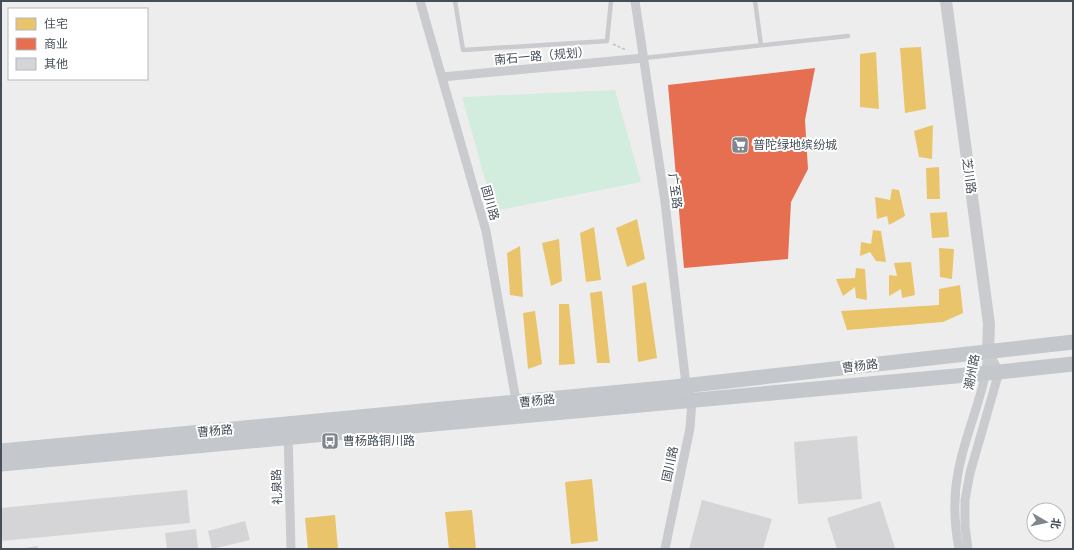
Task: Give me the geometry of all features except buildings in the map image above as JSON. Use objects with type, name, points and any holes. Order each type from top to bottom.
[{"type":"main road","name":"曹杨路","points":[[518,410],[686,385],[1073,342]]},
{"type":"main road","name":"曹杨路","points":[[1,451],[287,431],[518,410],[692,400],[1073,364]]},
{"type":"main road","name":"曹杨路","points":[[1,464],[287,431]]},
{"type":"street","name":"固川路","points":[[420,1],[486,231],[518,410]]},
{"type":"street","name":"广至路","points":[[635,1],[665,202],[686,385]]},
{"type":"street","name":"芝川路","points":[[946,1],[989,324],[988,351]]},
{"type":"street","name":"南石一路（规划）","points":[[442,77],[644,58]]},
{"type":"street","name":"潮州路","points":[[968,549],[965,526],[965,500],[993,372],[988,351]]},
{"type":"street","name":"潮州路","points":[[959,549],[955,527],[954,499],[958,471],[993,372]]},
{"type":"street","name":"固川路","points":[[665,549],[690,428],[692,400],[686,385]]},
{"type":"street","name":"礼泉路","points":[[287,431],[291,549]]},
{"type":"lane","points":[[455,1],[463,50],[606,41],[611,1]]},
{"type":"lane","points":[[755,1],[760,45]]},
{"type":"lane","points":[[644,58],[848,36]]},
{"type":"path","points":[[606,41],[644,58]]},
{"type":"green space","points":[[615,90],[641,182],[494,211],[462,97]]},
{"type":"place","name":"普陀绿地缤纷城","points":[[740,145]]},
{"type":"place","name":"曹杨路铜川路","points":[[330,441]]}]
